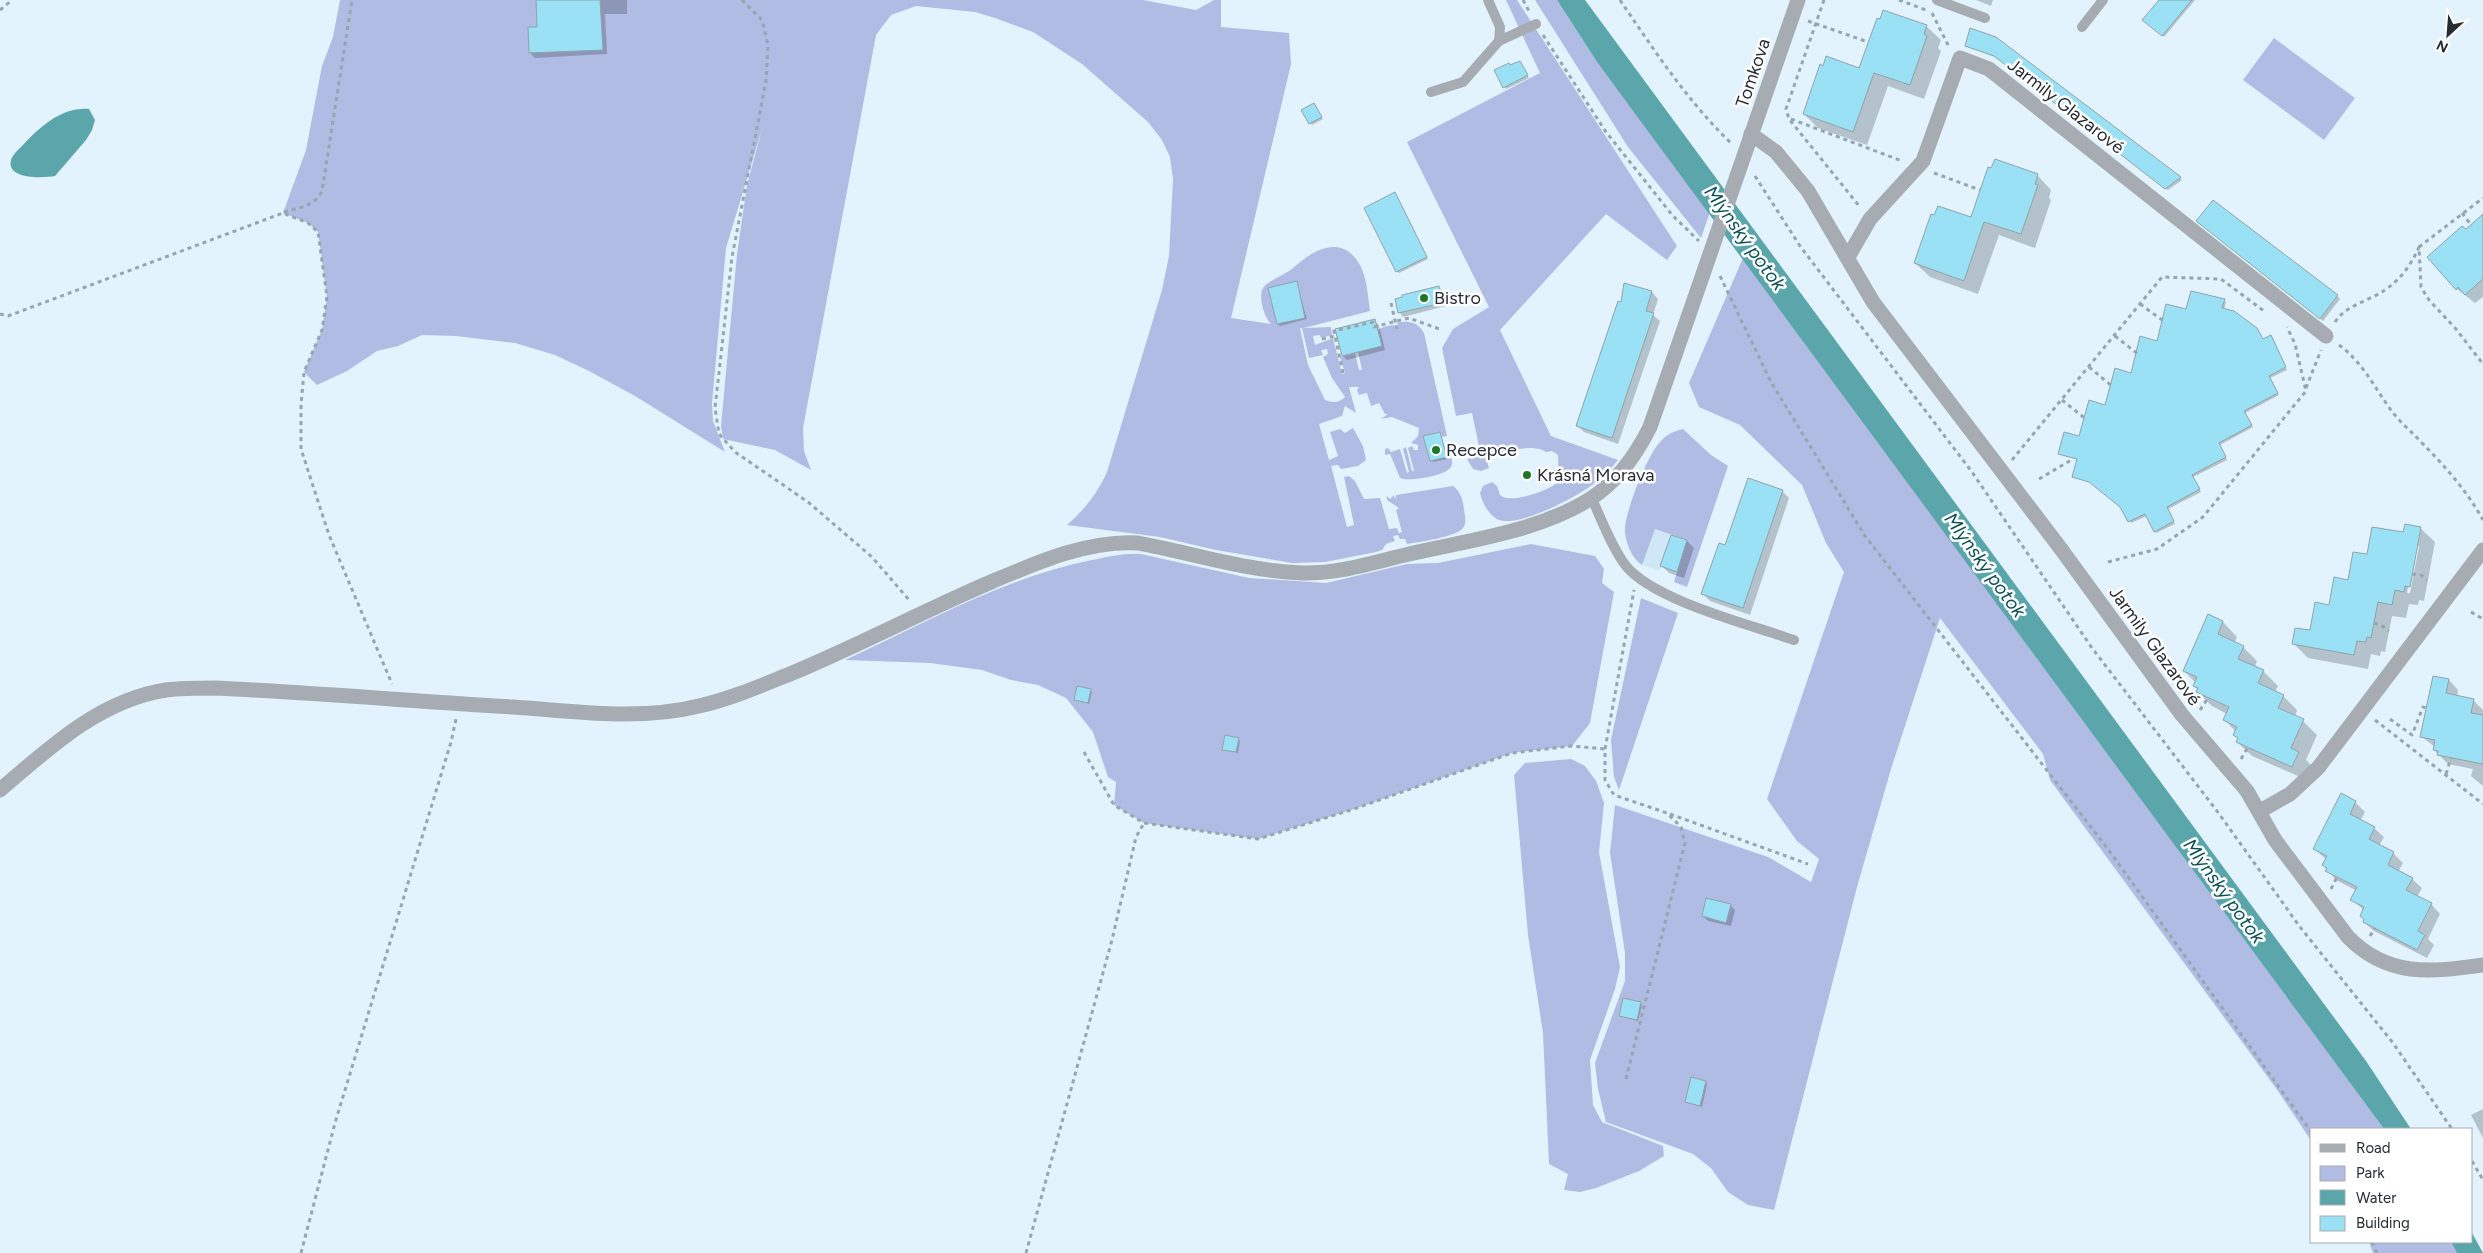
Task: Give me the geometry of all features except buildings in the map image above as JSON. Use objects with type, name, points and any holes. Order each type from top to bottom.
[{"type":"street","name":"Tomkova","points":[[0,790],[78,727],[118,705],[156,692],[216,688],[614,713],[682,710],[729,698],[771,682],[1035,564],[1100,546],[1138,543],[1259,568],[1302,573],[1326,572],[1529,526],[1562,513],[1592,497],[1610,483],[1628,464],[1650,427],[1736,179],[1740,154],[1751,134],[1798,0]]},
{"type":"street","name":"Jarmily Glazarové","points":[[1958,64],[1960,58],[1990,69],[2326,336]]},
{"type":"street","points":[[1848,257],[1870,219],[1923,161],[1958,64]]},
{"type":"street","name":"Jarmily Glazarové","points":[[1751,134],[1769,146],[1786,162],[1808,191],[1873,302],[2182,715],[2247,791],[2275,840],[2348,937],[2362,951],[2381,961],[2403,969],[2424,971],[2483,965]]},
{"type":"street","points":[[2260,811],[2303,784],[2318,768],[2483,550]]},
{"type":"lane","points":[[1488,0],[1500,27],[1499,41]]},
{"type":"lane","points":[[1937,0],[1985,18]]},
{"type":"lane","points":[[2082,28],[2103,0]]},
{"type":"lane","points":[[1431,92],[1463,82],[1499,41],[1536,24]]},
{"type":"lane","points":[[1592,497],[1613,544],[1626,565],[1637,577],[1661,594],[1794,640]]},
{"type":"path","points":[[0,10],[12,0]]},
{"type":"path","points":[[0,314],[8,316],[309,205],[319,198],[322,191],[352,0]]},
{"type":"path","points":[[742,0],[762,20],[768,45],[767,72],[732,257],[715,408],[719,434],[735,452],[808,502],[872,557],[907,596],[918,615]]},
{"type":"path","points":[[1523,0],[1536,24],[1606,132],[1673,216],[1711,253],[1771,382],[1865,536],[2108,848],[2310,1130]]},
{"type":"path","points":[[1620,0],[1674,78],[1698,108],[1740,154]]},
{"type":"path","points":[[1824,0],[1786,109],[1789,119],[1870,219]]},
{"type":"path","points":[[1899,0],[1931,12],[1958,64]]},
{"type":"path","points":[[1792,15],[1868,42]]},
{"type":"path","points":[[1789,119],[1980,190]]},
{"type":"path","points":[[1753,174],[1800,246],[1972,472],[2092,648],[2228,825],[2300,927],[2393,1043],[2451,1128]]},
{"type":"path","points":[[2108,562],[2157,549],[2203,517],[2306,391],[2326,336],[2337,319],[2348,310],[2384,291],[2403,275],[2419,247],[2483,198]]},
{"type":"path","points":[[283,213],[308,224],[318,232],[327,297],[322,330],[304,372],[300,405],[301,448],[328,535],[389,674],[393,699]]},
{"type":"path","points":[[2462,213],[2472,226]]},
{"type":"path","points":[[2419,247],[2421,287],[2429,300],[2456,329],[2483,364]]},
{"type":"path","points":[[2002,472],[2162,277],[2221,279],[2272,316]]},
{"type":"path","points":[[1391,303],[1397,329]]},
{"type":"path","points":[[2140,304],[2165,322]]},
{"type":"path","points":[[1343,373],[1335,331],[1373,322],[1374,327],[1413,318],[1442,330]]},
{"type":"path","points":[[2279,321],[2287,326],[2295,344],[2306,389]]},
{"type":"path","points":[[1322,339],[1335,336]]},
{"type":"path","points":[[2114,336],[2139,355]]},
{"type":"path","points":[[2326,336],[2351,354],[2374,382],[2393,413],[2431,452],[2468,495],[2483,520]]},
{"type":"path","points":[[2089,367],[2113,387]]},
{"type":"path","points":[[2062,400],[2087,420]]},
{"type":"path","points":[[1446,453],[1458,451]]},
{"type":"path","points":[[2039,479],[2074,459]]},
{"type":"path","points":[[2412,574],[2420,575],[2427,580]]},
{"type":"path","points":[[1637,577],[1605,749],[1605,780],[1614,795],[1808,864]]},
{"type":"path","points":[[2471,612],[2483,619]]},
{"type":"path","points":[[2374,624],[2381,625],[2389,631]]},
{"type":"path","points":[[2198,713],[2208,698]]},
{"type":"path","points":[[300,1253],[335,1123],[451,742],[458,704]]},
{"type":"path","points":[[2390,719],[2412,735],[2423,707],[2426,708]]},
{"type":"path","points":[[2363,711],[2483,804]]},
{"type":"path","points":[[1084,752],[1114,805],[1144,823],[1258,839],[1354,809],[1512,753],[1572,746],[1605,749]]},
{"type":"path","points":[[2239,762],[2248,747]]},
{"type":"path","points":[[2446,774],[2451,758]]},
{"type":"path","points":[[1626,1079],[1685,843],[1681,827],[1667,813]]},
{"type":"path","points":[[1026,1253],[1112,940],[1136,837],[1144,823]]},
{"type":"path","points":[[2473,1163],[2483,1180]]},
{"type":"shaded area","points":[[1655,529],[1671,535],[1659,571],[1642,565]]},
{"type":"green space","points":[[340,0],[1143,0],[1196,10],[1214,0],[1221,0],[1221,27],[1289,33],[1291,64],[1231,318],[1271,324],[1266,317],[1261,302],[1265,286],[1318,251],[1336,247],[1345,249],[1353,255],[1360,265],[1364,276],[1370,311],[1304,328],[1331,327],[1332,335],[1321,338],[1320,335],[1313,336],[1315,345],[1333,338],[1342,374],[1345,373],[1340,357],[1355,353],[1359,370],[1362,370],[1358,352],[1375,332],[1391,325],[1398,325],[1397,323],[1413,323],[1419,326],[1424,333],[1447,436],[1442,437],[1440,432],[1424,436],[1430,461],[1451,455],[1452,463],[1448,470],[1442,473],[1411,479],[1400,478],[1390,454],[1385,455],[1385,449],[1388,448],[1391,452],[1400,449],[1407,473],[1409,472],[1403,449],[1406,447],[1412,471],[1414,471],[1408,448],[1412,446],[1414,450],[1418,450],[1418,445],[1411,443],[1418,436],[1419,428],[1392,417],[1381,419],[1388,414],[1385,414],[1379,403],[1371,406],[1367,393],[1359,395],[1357,390],[1359,387],[1349,387],[1356,413],[1345,406],[1342,416],[1319,424],[1329,460],[1338,456],[1330,432],[1340,429],[1345,433],[1353,428],[1363,446],[1366,460],[1358,466],[1341,469],[1338,465],[1331,466],[1347,527],[1354,525],[1344,477],[1349,476],[1355,481],[1364,499],[1380,498],[1389,529],[1397,528],[1399,533],[1402,532],[1396,510],[1399,508],[1387,500],[1387,496],[1390,499],[1394,495],[1395,500],[1396,495],[1453,486],[1460,494],[1462,500],[1465,524],[1463,528],[1453,534],[1407,544],[1405,539],[1400,539],[1398,535],[1393,536],[1395,541],[1386,544],[1382,550],[1376,552],[1325,562],[1292,563],[1216,550],[1160,537],[1067,525],[1090,501],[1107,472],[1162,290],[1169,256],[1173,179],[1170,157],[1162,140],[1148,122],[1082,64],[1033,32],[975,12],[916,6],[891,15],[876,35],[803,428],[804,451],[811,470],[775,450],[723,439],[721,426],[737,254],[747,185],[762,129],[726,248],[712,403],[713,421],[725,452],[635,396],[589,371],[555,355],[515,343],[456,336],[422,335],[398,346],[377,351],[347,371],[317,385],[304,372],[322,330],[327,297],[318,232],[308,223],[283,213],[306,150],[322,66],[333,37]],"holes":[[[1300,328],[1302,328],[1309,358],[1323,355],[1321,350],[1327,349],[1328,354],[1323,357],[1332,378],[1345,397],[1340,400],[1333,402],[1325,400],[1308,365]]]},
{"type":"green space","points":[[1506,0],[1517,0],[1677,246],[1667,260],[1606,214],[1500,330],[1551,436],[1618,460],[1611,469],[1588,488],[1552,508],[1526,518],[1504,521],[1495,518],[1485,507],[1480,493],[1483,486],[1492,482],[1497,486],[1500,495],[1505,498],[1521,497],[1539,492],[1555,485],[1559,481],[1558,455],[1552,451],[1546,452],[1534,448],[1491,454],[1487,461],[1489,468],[1481,471],[1473,469],[1467,459],[1481,456],[1472,413],[1456,416],[1442,348],[1453,329],[1489,307],[1407,142],[1540,73]]},
{"type":"green space","points":[[1535,0],[1557,0],[1597,62],[1710,212],[1701,238],[1628,147]]},
{"type":"green space","points":[[2274,38],[2355,98],[2324,140],[2243,80]]},
{"type":"green space","points":[[1743,258],[2383,1128],[2310,1128],[2310,1139],[2278,1091],[2050,780],[2043,754],[1940,618],[1891,769],[1857,887],[1774,1210],[1748,1205],[1728,1192],[1711,1168],[1693,1154],[1606,1122],[1598,1089],[1595,1063],[1625,981],[1625,953],[1610,853],[1615,805],[1768,857],[1811,882],[1819,859],[1797,841],[1767,799],[1844,572],[1826,543],[1802,485],[1740,425],[1699,407],[1689,383]]},
{"type":"green space","points":[[1683,429],[1711,455],[1728,466],[1687,587],[1674,582],[1687,540],[1655,529],[1642,565],[1632,553],[1625,532],[1634,495],[1649,459],[1665,437]]},
{"type":"green space","points":[[1531,544],[1595,556],[1604,569],[1602,583],[1614,592],[1590,723],[1572,746],[1512,753],[1354,809],[1258,839],[1144,823],[1114,805],[1116,782],[1108,777],[1093,732],[1066,698],[1038,685],[1011,680],[982,670],[930,663],[845,660],[997,589],[1060,568],[1092,560],[1128,554],[1141,554],[1249,578],[1326,583],[1407,564],[1438,563]]},
{"type":"green space","points":[[1641,598],[1678,613],[1619,790],[1614,777],[1611,740]]},
{"type":"green space","points":[[1571,759],[1585,766],[1596,781],[1604,803],[1599,852],[1620,967],[1615,989],[1590,1060],[1593,1105],[1602,1122],[1663,1146],[1664,1156],[1639,1171],[1596,1188],[1580,1192],[1564,1190],[1568,1174],[1549,1164],[1543,1033],[1528,935],[1514,775],[1525,763]]},
{"type":"green space","points":[[2369,1243],[2452,1243],[2457,1253],[2373,1253]]},
{"type":"water","name":"Mlýnský potok","points":[[1557,0],[1585,0],[2366,1061],[2410,1128],[2383,1128],[1597,62]]},
{"type":"water","points":[[89,109],[95,120],[92,130],[86,140],[55,176],[35,177],[14,171],[11,167],[13,156],[45,125],[70,111]]},
{"type":"water","points":[[2473,1235],[2483,1253],[2457,1253],[2452,1243],[2473,1243]]},
{"type":"place","name":"Bistro","points":[[1424,298]]},
{"type":"place","name":"Recepce","points":[[1436,450]]},
{"type":"place","name":"Krásná Morava","points":[[1527,475]]}]
